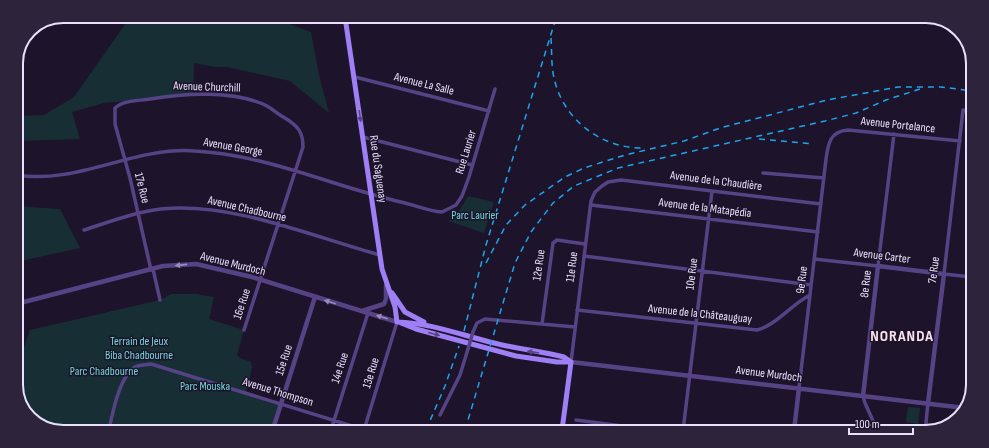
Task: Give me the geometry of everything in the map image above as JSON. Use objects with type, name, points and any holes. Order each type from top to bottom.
[{"type":"main road","name":"Rue du Saguenay","points":[[346,23],[364,137],[380,255],[385,280],[395,307],[397,322]]},
{"type":"main road","points":[[385,280],[394,296],[406,312],[436,327]]},
{"type":"main road","name":"Avenue Murdoch","points":[[397,322],[417,322],[512,348],[564,357],[570,362]]},
{"type":"main road","name":"Avenue Murdoch","points":[[397,322],[416,329],[516,356],[557,362],[570,362]]},
{"type":"main road","points":[[563,425],[570,362]]},
{"type":"street","name":"Avenue La Salle","points":[[355,77],[488,111]]},
{"type":"street","name":"Rue Laurier","points":[[442,212],[456,205],[458,202],[472,165],[495,89]]},
{"type":"street","name":"Avenue Churchill","points":[[114,111],[118,106],[127,102],[181,95],[246,98],[267,106],[299,129],[302,134],[303,147],[295,170]]},
{"type":"street","name":"7e Rue","points":[[926,425],[963,110],[966,111]]},
{"type":"street","name":"17e Rue","points":[[114,111],[115,124],[160,300]]},
{"type":"street","name":"Avenue Portelance","points":[[835,134],[848,130],[960,141]]},
{"type":"street","name":"9e Rue","points":[[795,425],[828,146],[835,134]]},
{"type":"street","name":"8e Rue","points":[[875,425],[863,396],[894,134]]},
{"type":"street","points":[[364,137],[472,165]]},
{"type":"street","name":"Avenue George","points":[[23,175],[53,177],[165,152],[195,151],[241,156],[295,170],[372,194],[442,212]]},
{"type":"street","name":"16e Rue","points":[[244,330],[295,170]]},
{"type":"street","points":[[763,172],[824,178]]},
{"type":"street","name":"Avenue de la Chaudière","points":[[608,182],[621,180],[821,204]]},
{"type":"street","name":"11e Rue","points":[[570,362],[591,205],[596,192],[608,182]]},
{"type":"street","name":"10e Rue","points":[[684,425],[712,191]]},
{"type":"street","name":"Avenue de la Matapédia","points":[[591,205],[818,232]]},
{"type":"street","name":"Avenue Chadbourne","points":[[84,230],[159,209],[195,208],[230,212],[380,255]]},
{"type":"street","name":"12e Rue","points":[[542,324],[552,243],[558,240],[585,244]]},
{"type":"street","points":[[584,256],[811,285]]},
{"type":"street","name":"Avenue Carter","points":[[814,259],[966,276]]},
{"type":"street","name":"Avenue Murdoch","points":[[23,302],[163,266],[196,264],[217,268],[260,280],[397,322]]},
{"type":"street","points":[[361,311],[384,304],[387,292],[385,280]]},
{"type":"street","name":"Avenue de la Châteauguay","points":[[577,310],[745,330],[762,329],[810,295]]},
{"type":"street","name":"15e Rue","points":[[273,425],[315,297]]},
{"type":"street","name":"14e Rue","points":[[332,425],[368,313]]},
{"type":"street","points":[[440,415],[460,375],[477,323],[485,319],[575,327]]},
{"type":"street","name":"13e Rue","points":[[366,425],[397,322]]},
{"type":"street","name":"Avenue Murdoch","points":[[570,362],[959,407]]},
{"type":"street","name":"Avenue Thompson","points":[[111,425],[116,402],[124,380],[135,367],[150,364],[349,425]]},
{"type":"street","points":[[576,420],[615,425]]},
{"type":"green space","points":[[126,23],[287,23],[311,32],[319,75],[329,113],[290,81],[227,67],[215,67],[194,63],[193,95],[104,103],[72,112],[80,139],[23,141],[23,116],[44,115],[74,97]]},
{"type":"green space","name":"Parc Laurier","points":[[468,196],[494,202],[484,233],[449,221],[459,211]]},
{"type":"green space","points":[[23,206],[60,209],[80,248],[23,260]]},
{"type":"green space","name":"Parc Chadbourne","points":[[171,294],[196,294],[214,297],[209,319],[244,330],[237,355],[240,358],[251,362],[252,368],[246,393],[281,403],[274,425],[63,425],[43,420],[33,411],[27,403],[23,387],[23,351],[30,330],[160,300]]},
{"type":"green space","points":[[908,407],[920,408],[918,424],[906,422]]},
{"type":"railway","points":[[464,331],[486,245],[554,23]]},
{"type":"railway","points":[[551,38],[554,78],[559,93],[575,118],[598,137],[627,147],[642,148]]},
{"type":"railway","points":[[486,263],[506,225],[525,205],[565,177],[584,168],[625,155],[684,141],[720,128],[827,100],[898,87],[941,87],[966,90]]},
{"type":"railway","points":[[466,425],[515,263],[531,232],[553,203],[574,186],[618,168],[856,113],[886,100],[920,89]]},
{"type":"railway","points":[[759,139],[813,144]]},
{"type":"railway","points":[[428,425],[445,386],[459,346]]},
{"type":"district","name":"NORANDA","points":[[902,336]]},
{"type":"park label","name":"Terrain de Jeux Biba Chadbourne","points":[[139,348]]},
{"type":"park label","name":"Parc Mouska","points":[[205,386]]}]
